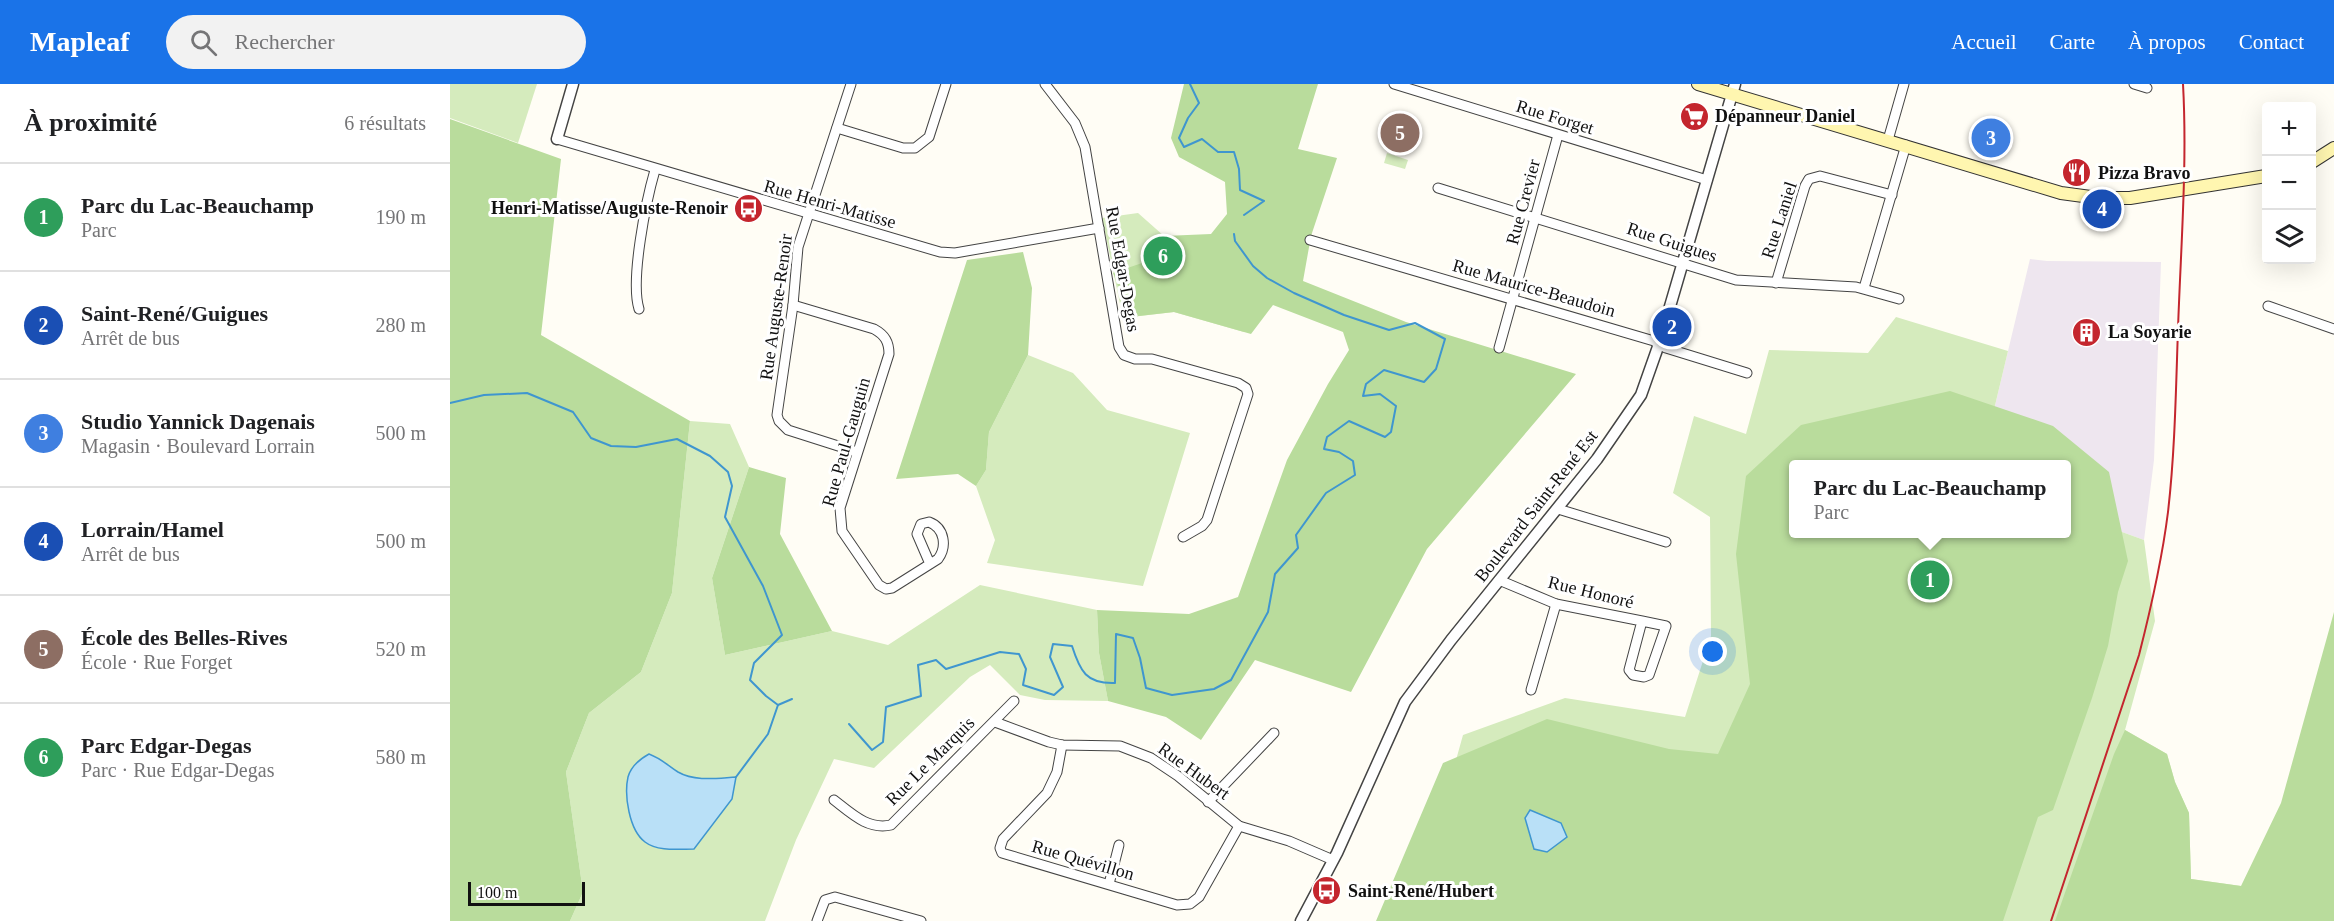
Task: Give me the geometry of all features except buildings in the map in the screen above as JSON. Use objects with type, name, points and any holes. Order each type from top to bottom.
[{"type":"main road","points":[[1698,84],[1733,89],[2044,189],[2098,198],[2130,198],[2262,177]]},
{"type":"main road","points":[[2316,159],[2334,148]]},
{"type":"street","points":[[557,139],[573,84]]},
{"type":"street","name":"Rue Auguste-Renoir","points":[[851,84],[798,248],[793,305],[778,405],[779,421],[788,430],[857,452]]},
{"type":"street","points":[[837,128],[903,148],[915,148],[929,136],[946,84]]},
{"type":"street","name":"Rue Edgar-Degas","points":[[1045,84],[1075,123],[1085,147],[1119,347],[1124,355],[1135,359],[1152,359],[1238,383],[1246,388],[1248,394],[1207,520],[1203,526],[1183,537]]},
{"type":"street","name":"Rue Forget","points":[[1394,84],[1707,180]]},
{"type":"street","points":[[1888,140],[1904,84]]},
{"type":"street","points":[[2134,84],[2147,88]]},
{"type":"street","name":"Boulevard Saint-René Est","points":[[1301,921],[1333,861],[1405,702],[1499,580],[1597,459],[1645,386],[1733,89]]},
{"type":"street","name":"Rue Crevier","points":[[1500,348],[1558,135]]},
{"type":"street","name":"Rue Henri-Matisse","points":[[557,139],[655,170],[940,252],[955,253],[1099,228]]},
{"type":"street","points":[[1864,288],[1906,145]]},
{"type":"street","points":[[639,309],[636,288],[646,202],[655,170]]},
{"type":"street","name":"Rue Laniel","points":[[1776,283],[1809,179],[1820,176],[1892,195]]},
{"type":"street","name":"Rue Guigues","points":[[1438,188],[1736,280],[1864,288],[1899,299]]},
{"type":"street","name":"Rue Maurice-Beaudoin","points":[[1310,240],[1654,340],[1659,344],[1747,373]]},
{"type":"street","name":"Rue Paul-Gauguin","points":[[793,305],[874,329],[887,340],[889,354],[840,508],[842,531],[879,585],[886,589],[892,588],[930,564]]},
{"type":"street","points":[[2268,306],[2334,329]]},
{"type":"street","points":[[1558,509],[1666,542]]},
{"type":"street","name":"Rue Honoré","points":[[1499,580],[1556,604],[1642,621],[1666,626],[1649,675],[1644,677],[1633,675],[1629,670],[1642,621]]},
{"type":"street","points":[[1531,690],[1556,604]]},
{"type":"street","name":"Rue Le Marquis","points":[[834,801],[870,825],[882,827],[891,825],[1014,701]]},
{"type":"street","name":"Rue Hubert","points":[[994,722],[1062,745],[1120,746],[1151,758],[1239,826],[1289,841],[1333,861]]},
{"type":"street","points":[[1208,802],[1274,733]]},
{"type":"street","name":"Rue Quévillon","points":[[1062,745],[1057,772],[1047,793],[1003,839],[1000,848],[1002,853],[1012,858],[1177,905],[1190,904],[1199,897],[1239,826]]},
{"type":"street","points":[[1109,884],[1119,845]]},
{"type":"street","points":[[816,921],[825,900],[835,897],[921,921]]},
{"type":"shaded area","points":[[2030,259],[2161,262],[2154,460],[2144,540],[2071,513],[2071,460],[1982,460]]},
{"type":"green space","points":[[450,84],[537,84],[518,143],[450,118]]},
{"type":"green space","points":[[1184,84],[1318,84],[1298,149],[1337,158],[1311,236],[1303,281],[1406,322],[1576,374],[1427,549],[1351,692],[1255,660],[1201,740],[1166,717],[1108,701],[1099,653],[1097,610],[1189,614],[1238,597],[1287,460],[1349,350],[1343,332],[1273,305],[1251,334],[1174,312],[1130,317],[1113,273],[1142,263],[1164,236],[1211,234],[1227,214],[1225,182],[1179,157],[1171,138]]},
{"type":"green space","points":[[450,119],[561,159],[541,335],[690,421],[672,593],[641,672],[589,713],[566,772],[583,892],[570,921],[450,921]]},
{"type":"green space","points":[[1387,153],[1408,160],[1405,169],[1384,163]]},
{"type":"green space","points":[[1138,213],[1164,236],[1211,239],[1244,332],[1174,312],[1123,318],[1102,218]]},
{"type":"green space","points":[[1023,252],[1032,288],[1028,355],[989,432],[986,470],[976,486],[958,474],[896,479],[967,260]]},
{"type":"green space","points":[[1896,317],[2008,351],[1982,460],[1789,460],[1789,538],[2071,538],[2071,513],[2144,540],[2155,621],[2125,730],[2167,754],[2175,782],[2189,813],[2191,879],[2241,886],[2334,921],[1411,921],[1463,735],[1565,698],[1685,717],[1711,636],[1710,517],[1673,493],[1694,416],[1746,434],[1769,350],[1868,353]]},
{"type":"green space","points":[[1028,355],[1073,373],[1107,410],[1190,433],[1143,586],[987,563],[995,540],[976,486],[986,470],[989,432]]},
{"type":"green space","points":[[1950,391],[2053,426],[2109,472],[2128,561],[2118,592],[2108,646],[2053,810],[2038,817],[2003,921],[1376,921],[1443,763],[1547,719],[1669,749],[1718,754],[1750,684],[1736,554],[1746,476],[1801,425]]},
{"type":"green space","points":[[690,421],[730,424],[749,467],[712,578],[725,655],[832,631],[888,645],[980,585],[1097,610],[1099,653],[1108,701],[1045,700],[1020,695],[990,665],[970,677],[874,768],[834,759],[796,840],[765,921],[570,921],[583,892],[566,772],[589,713],[641,672],[672,593]]},
{"type":"green space","points":[[749,467],[786,478],[780,534],[832,631],[725,655],[712,578]]},
{"type":"green space","points":[[2334,612],[2334,921],[2055,921],[2114,754],[2125,730],[2167,754],[2175,782],[2189,813],[2191,879],[2241,886],[2281,803]]},
{"type":"water","points":[[649,754],[678,772],[692,777],[707,779],[736,777],[732,799],[694,849],[669,849],[650,845],[635,829],[627,802],[628,777],[636,763]]},
{"type":"water","points":[[1530,810],[1561,823],[1567,837],[1547,852],[1534,849],[1525,818]]},
{"type":"waterway","points":[[1190,84],[1199,103],[1188,118],[1179,138],[1184,147],[1202,139],[1218,152],[1234,152],[1239,169],[1240,190],[1264,201],[1244,215]]},
{"type":"waterway","points":[[849,724],[872,750],[883,742],[886,707],[921,696],[918,665],[936,660],[946,669],[1000,652],[1019,654],[1026,669],[1023,685],[1054,695],[1063,687],[1050,657],[1053,644],[1072,646],[1081,669],[1086,674],[1097,681],[1115,683],[1116,634],[1133,638],[1146,688],[1172,695],[1214,689],[1231,680],[1268,612],[1275,574],[1298,548],[1296,535],[1326,493],[1355,475],[1353,461],[1339,452],[1324,449],[1327,437],[1349,421],[1385,437],[1391,432],[1396,406],[1380,394],[1363,396],[1366,384],[1384,370],[1424,382],[1436,369],[1445,339],[1415,323],[1389,330],[1344,315],[1294,293],[1267,278],[1253,266],[1235,241],[1234,234]]},
{"type":"waterway","points":[[450,403],[484,395],[527,393],[573,412],[591,438],[611,446],[636,447],[677,439],[710,456],[728,472],[732,486],[725,517],[763,586],[782,635],[754,663],[750,680],[778,705],[792,699]]},
{"type":"waterway","points":[[736,777],[768,734],[778,705]]},
{"type":"railway","points":[[2051,921],[2139,655],[2166,530],[2173,460],[2175,408],[2184,166],[2183,84]]},
{"type":"place","name":"Dépanneur Daniel","points":[[1694,116]]},
{"type":"place","name":"École des Belles-Rives","points":[[1400,133]]},
{"type":"place","name":"Studio Yannick Dagenais","points":[[1991,138]]},
{"type":"place","name":"Pizza Bravo","points":[[2077,173]]},
{"type":"place","name":"Henri-Matisse/Auguste-Renoir","points":[[749,208]]},
{"type":"place","name":"Lorrain/Hamel","points":[[2102,209]]},
{"type":"place","name":"Parc Edgar-Degas","points":[[1163,256]]},
{"type":"place","name":"Saint-René/Guigues","points":[[1672,327]]},
{"type":"place","name":"La Soyarie","points":[[2087,332]]},
{"type":"place","name":"Parc du Lac-Beauchamp","points":[[1930,580]]},
{"type":"place","name":"Saint-René/Hubert","points":[[1327,891]]}]
